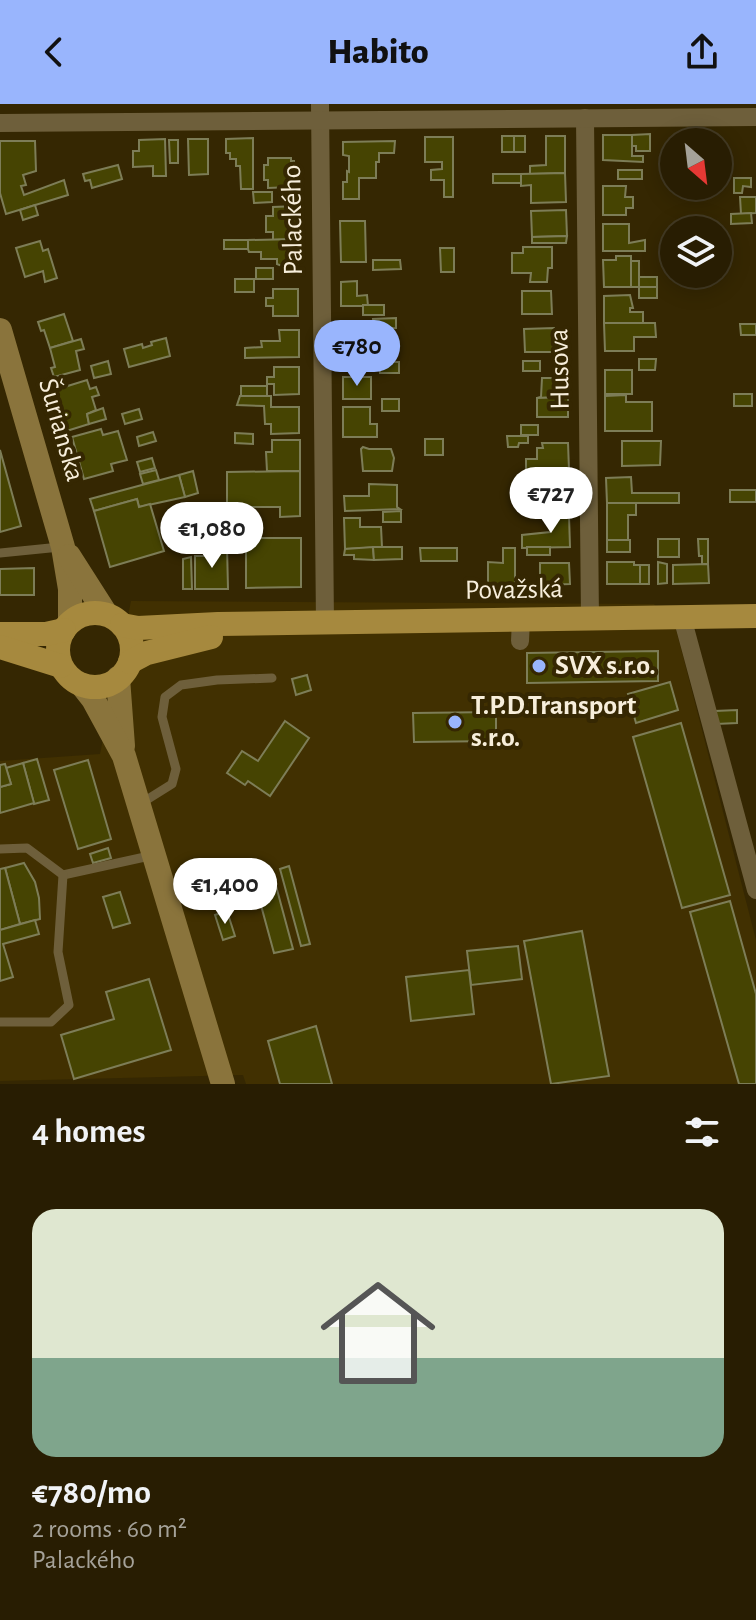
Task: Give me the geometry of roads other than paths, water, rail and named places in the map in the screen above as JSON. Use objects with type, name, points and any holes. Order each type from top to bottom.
[{"type":"main road","points":[[0,634],[46,634],[67,626],[86,613],[114,620],[131,643],[124,670],[101,686],[82,685],[73,680],[61,666],[58,647],[67,626]]},
{"type":"main road","name":"Považská","points":[[114,620],[138,628],[325,624],[520,630],[590,619],[756,616]]},
{"type":"main road","name":"Považská","points":[[124,670],[147,653],[188,641],[273,624]]},
{"type":"main road","points":[[0,647],[61,666]]},
{"type":"street","points":[[0,123],[320,112],[585,118],[756,117]]},
{"type":"street","name":"Palackého","points":[[320,112],[325,624]]},
{"type":"street","name":"Husova","points":[[585,118],[590,619]]},
{"type":"street","name":"Šurianska","points":[[0,330],[7,374],[63,547],[70,589],[67,626]]},
{"type":"street","name":"Šurianska","points":[[63,547],[95,601],[114,620]]},
{"type":"street","points":[[682,617],[756,890]]},
{"type":"street","points":[[124,670],[124,756]]},
{"type":"street","points":[[82,685],[124,756],[223,1084]]},
{"type":"lane","points":[[0,553],[63,547]]},
{"type":"lane","points":[[140,804],[172,784],[176,769],[162,717],[165,697],[181,685],[272,678]]},
{"type":"lane","points":[[0,849],[27,848],[63,875],[154,855]]},
{"type":"lane","points":[[0,1022],[51,1022],[69,1005],[58,952],[63,875]]},
{"type":"place","name":"SVX s.r.o.","points":[[539,666]]},
{"type":"place","name":"T.P.D.Transport s.r.o.","points":[[455,722]]}]
